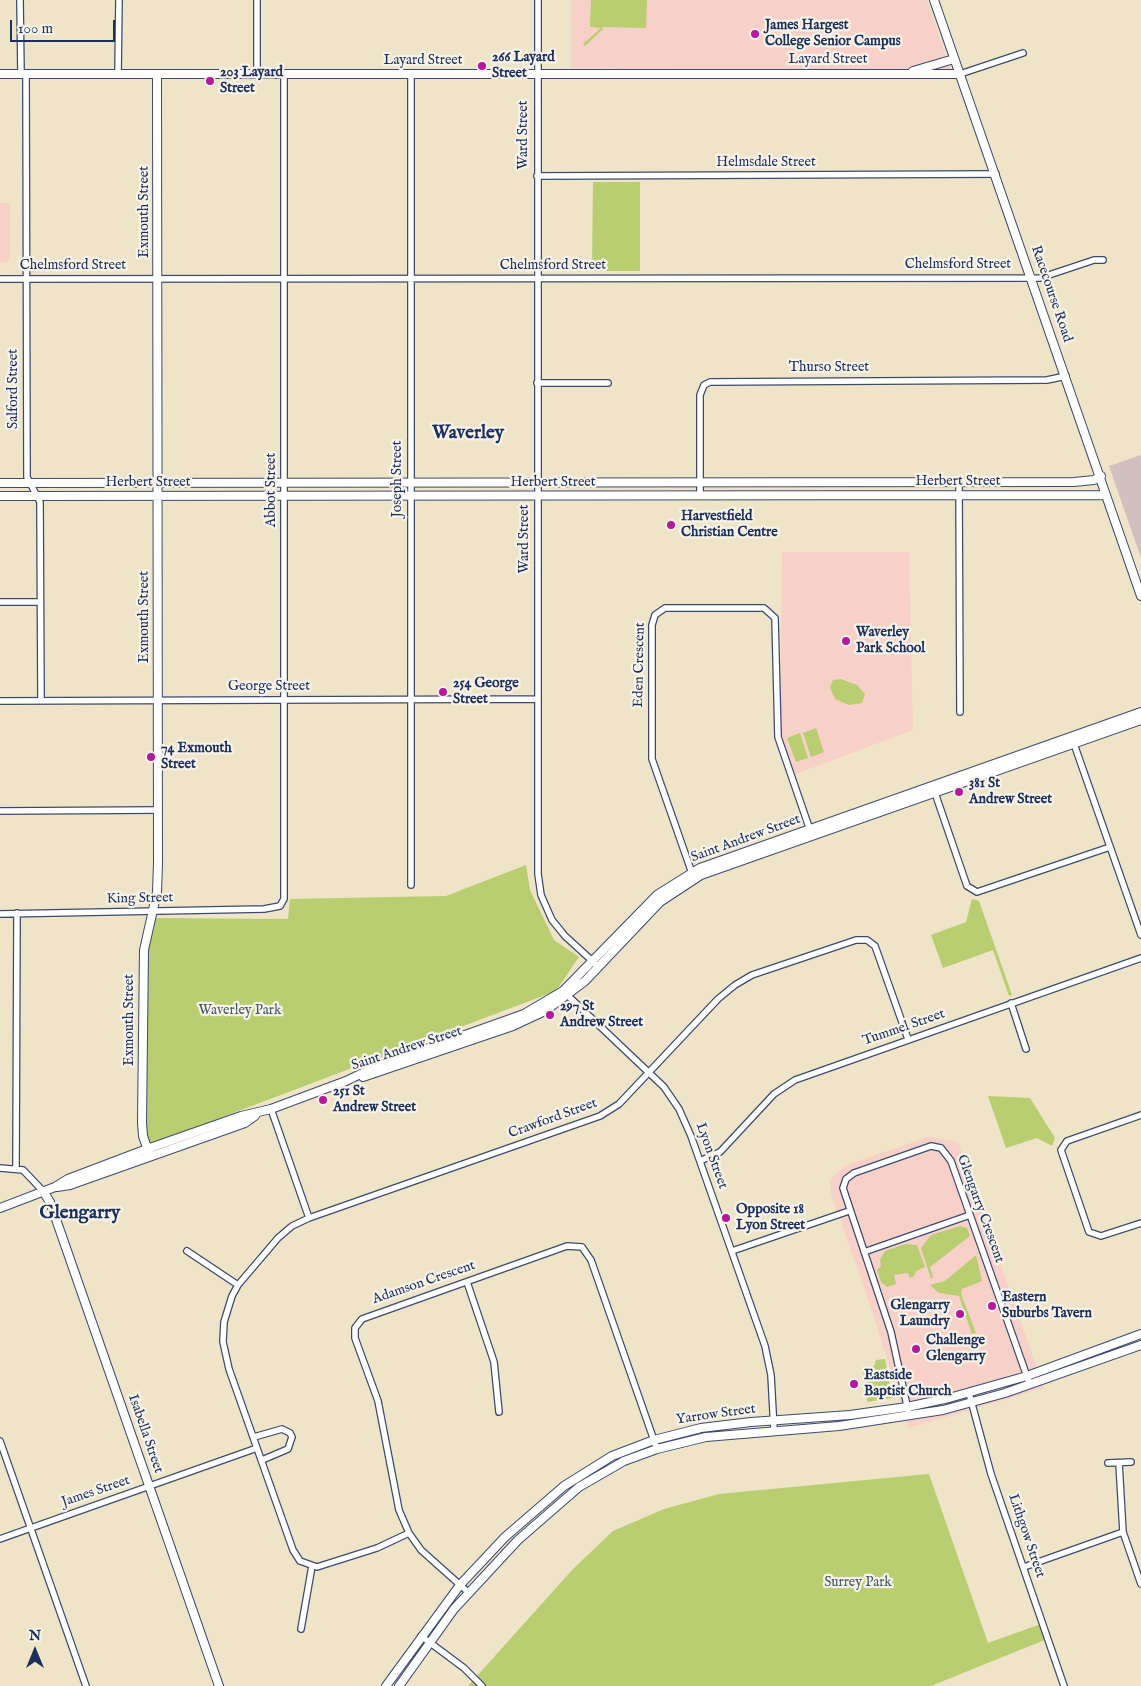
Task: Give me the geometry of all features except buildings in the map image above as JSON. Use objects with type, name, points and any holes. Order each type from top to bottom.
[{"type":"street","name":"Salford Street","points":[[20,0],[26,279],[26,477],[28,483]]},
{"type":"street","points":[[118,74],[119,0]]},
{"type":"street","points":[[257,0],[257,74]]},
{"type":"street","name":"Ward Street","points":[[538,0],[537,699],[539,885],[544,904],[556,927],[596,964]]},
{"type":"street","name":"Racecourse Road","points":[[934,0],[1101,476],[1141,596]]},
{"type":"street","name":"Layard Street","points":[[0,74],[906,72],[960,74],[1023,52]]},
{"type":"street","name":"Layard Street","points":[[906,72],[954,59]]},
{"type":"street","name":"Abbot Street","points":[[280,906],[285,893],[284,73]]},
{"type":"street","name":"Joseph Street","points":[[411,73],[411,885]]},
{"type":"street","name":"Exmouth Street","points":[[149,1153],[142,1128],[143,966],[146,939],[158,878],[157,74]]},
{"type":"street","name":"Helmsdale Street","points":[[537,176],[996,174]]},
{"type":"street","name":"Chelmsford Street","points":[[0,279],[1040,278],[1094,260],[1103,260]]},
{"type":"street","name":"Thurso Street","points":[[700,495],[700,395],[704,385],[710,382],[1047,380],[1066,376]]},
{"type":"street","points":[[537,383],[608,383]]},
{"type":"street","name":"Herbert Street","points":[[0,483],[1074,482],[1094,480],[1101,476]]},
{"type":"street","points":[[832,482],[832,495]]},
{"type":"street","points":[[959,482],[960,712]]},
{"type":"street","points":[[28,483],[40,502],[40,701]]},
{"type":"street","name":"Herbert Street","points":[[0,496],[1106,495]]},
{"type":"street","points":[[0,602],[40,602]]},
{"type":"street","name":"Eden Crescent","points":[[693,875],[652,759],[652,625],[655,615],[665,608],[764,608],[775,618],[778,737],[811,832]]},
{"type":"street","name":"George Street","points":[[0,701],[537,699]]},
{"type":"street","name":"Saint Andrew Street","points":[[1073,740],[1141,712]]},
{"type":"street","name":"Saint Andrew Street","points":[[0,1208],[55,1187],[70,1185],[241,1116],[258,1114],[346,1081],[375,1067],[524,1014],[565,993],[596,964],[657,895],[710,863],[811,832],[1073,740],[1141,720]]},
{"type":"street","points":[[1073,740],[1141,935]]},
{"type":"street","points":[[933,789],[967,886],[977,892],[1110,847]]},
{"type":"street","points":[[0,810],[158,810]]},
{"type":"street","name":"King Street","points":[[0,914],[264,909],[280,906]]},
{"type":"street","points":[[16,1168],[17,913]]},
{"type":"street","name":"Crawford Street","points":[[312,1566],[300,1561],[293,1550],[229,1369],[223,1342],[226,1313],[238,1285],[278,1238],[292,1226],[310,1218],[600,1116],[619,1104],[718,999],[743,980],[861,939],[871,943],[877,952],[908,1039]]},
{"type":"street","name":"Tummel Street","points":[[700,1161],[720,1152],[774,1094],[788,1084],[810,1074],[908,1039],[1141,958]]},
{"type":"street","name":"Lyon Street","points":[[565,993],[650,1073],[672,1096],[679,1109],[700,1161],[767,1354],[771,1375],[774,1430]]},
{"type":"street","points":[[1011,1003],[1026,1049]]},
{"type":"street","points":[[271,1109],[310,1218]]},
{"type":"street","points":[[1141,1115],[1067,1141],[1062,1150],[1090,1232],[1101,1236],[1141,1223]]},
{"type":"street","name":"Glengarry Crescent","points":[[909,1417],[892,1332],[849,1211],[843,1188],[849,1175],[926,1148],[936,1146],[948,1155],[1030,1385]]},
{"type":"street","points":[[0,1168],[16,1168],[26,1172],[43,1192]]},
{"type":"street","name":"Isabella Street","points":[[43,1192],[50,1202],[219,1686]]},
{"type":"street","points":[[732,1251],[849,1211]]},
{"type":"street","points":[[864,1252],[970,1214]]},
{"type":"street","name":"Adamson Crescent","points":[[468,1592],[430,1559],[409,1533],[396,1503],[378,1401],[356,1338],[355,1328],[362,1319],[567,1246],[582,1247],[591,1260],[657,1449]]},
{"type":"street","points":[[187,1251],[238,1285]]},
{"type":"street","points":[[467,1282],[494,1362],[499,1412]]},
{"type":"street","name":"Yarrow Street","points":[[386,1686],[460,1585],[517,1526],[575,1478],[612,1456],[654,1440],[709,1426],[850,1415],[907,1407],[970,1393],[1026,1376],[1141,1334]]},
{"type":"street","name":"Yarrow Street","points":[[399,1686],[429,1642],[468,1592],[518,1540],[579,1487],[624,1461],[657,1449],[706,1437],[839,1426],[909,1417],[972,1402],[1030,1385],[1141,1345]]},
{"type":"street","name":"Lithgow Street","points":[[970,1393],[990,1469],[1064,1686]]},
{"type":"street","points":[[254,1437],[282,1429],[290,1433],[292,1437],[288,1449],[262,1460]]},
{"type":"street","points":[[0,1441],[86,1686]]},
{"type":"street","name":"James Street","points":[[0,1539],[258,1448]]},
{"type":"street","points":[[1108,1463],[1131,1462]]},
{"type":"street","points":[[1120,1463],[1123,1532],[1141,1584]]},
{"type":"street","points":[[1024,1567],[1123,1532]]},
{"type":"street","points":[[301,1629],[312,1566],[323,1566],[409,1533]]},
{"type":"street","points":[[421,1636],[464,1668],[482,1686]]},
{"type":"shaded area","name":"James Hargest College Senior Campus","points":[[571,0],[927,0],[951,71],[571,68]]},
{"type":"shaded area","points":[[0,203],[10,203],[10,259],[6,263],[0,263]]},
{"type":"shaded area","points":[[1141,455],[1141,558],[1109,466]]},
{"type":"shaded area","name":"Waverley Park School","points":[[782,552],[909,552],[913,730],[793,775],[780,735]]},
{"type":"shaded area","points":[[928,1137],[958,1142],[1044,1388],[909,1428],[866,1293],[831,1194],[830,1180],[846,1165]]},
{"type":"green space","points":[[591,0],[647,0],[646,28],[602,27],[603,29],[585,46],[583,44],[601,28],[590,27]]},
{"type":"green space","points":[[593,182],[640,182],[640,271],[592,271]]},
{"type":"green space","points":[[841,679],[857,685],[865,694],[862,703],[849,705],[835,699],[830,688],[833,680]]},
{"type":"green space","points":[[816,728],[824,752],[811,757],[803,733]]},
{"type":"green space","points":[[800,733],[808,758],[796,762],[787,738]]},
{"type":"green space","name":"Waverley Park","points":[[526,865],[530,890],[554,940],[579,957],[556,991],[143,1147],[148,918],[288,919],[290,899],[446,896]]},
{"type":"green space","points":[[972,899],[979,901],[1012,995],[1009,996],[993,950],[943,968],[931,935],[966,922]]},
{"type":"green space","points":[[988,1096],[1030,1098],[1055,1138],[1052,1146],[1037,1138],[1006,1148]]},
{"type":"green space","points":[[960,1226],[967,1228],[970,1236],[930,1267],[933,1277],[931,1279],[921,1248],[931,1235]]},
{"type":"green space","points":[[905,1244],[917,1245],[925,1267],[916,1271],[914,1276],[910,1278],[908,1273],[894,1275],[896,1284],[887,1287],[881,1282],[877,1270],[881,1266],[880,1260],[885,1251]]},
{"type":"green space","points":[[976,1255],[982,1281],[962,1289],[961,1294],[976,1333],[972,1334],[959,1296],[939,1293],[930,1285],[945,1281]]},
{"type":"green space","points":[[885,1359],[892,1398],[867,1402],[866,1378],[864,1378],[863,1369],[874,1366],[876,1360]]},
{"type":"green space","name":"Surrey Park","points":[[929,1474],[988,1643],[1041,1624],[1047,1639],[931,1686],[468,1686],[573,1569],[613,1531],[664,1509],[719,1494]]},
{"type":"place","name":"James Hargest College Senior Campus","points":[[755,34]]},
{"type":"place","name":"266 Layard Street","points":[[482,66]]},
{"type":"place","name":"203 Layard Street","points":[[210,81]]},
{"type":"place","name":"Harvestfield Christian Centre","points":[[671,525]]},
{"type":"place","name":"Waverley Park School","points":[[846,641]]},
{"type":"place","name":"254 George Street","points":[[443,692]]},
{"type":"place","name":"74 Exmouth Street","points":[[151,757]]},
{"type":"place","name":"381 St Andrew Street","points":[[959,792]]},
{"type":"place","name":"297 St Andrew Street","points":[[550,1015]]},
{"type":"place","name":"251 St Andrew Street","points":[[323,1100]]},
{"type":"place","name":"Opposite 18 Lyon Street","points":[[726,1218]]},
{"type":"place","name":"Eastern Suburbs Tavern","points":[[992,1306]]},
{"type":"place","name":"Glengarry Laundry","points":[[960,1314]]},
{"type":"place","name":"Challenge Glengarry","points":[[916,1349]]},
{"type":"place","name":"Eastside Baptist Church","points":[[854,1384]]},
{"type":"district","name":"Waverley","points":[[468,434]]},
{"type":"district","name":"Glengarry","points":[[80,1214]]}]
